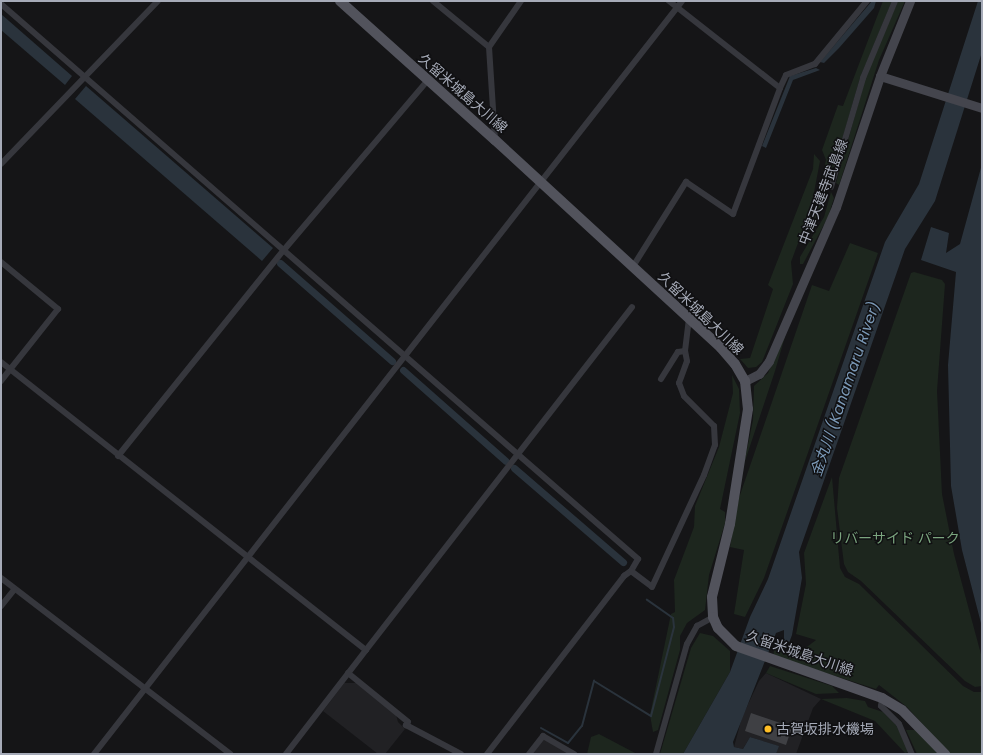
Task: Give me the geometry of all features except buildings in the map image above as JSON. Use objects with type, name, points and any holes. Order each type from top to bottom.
[{"type":"main road","name":"久留米城島大川線","points":[[340,1],[495,140],[632,268],[689,318],[721,348],[746,381],[748,409],[730,524],[712,597],[713,617],[718,628],[736,646],[882,698],[902,710],[945,754]]},
{"type":"main road","name":"中津天建寺武島線","points":[[746,381],[759,374],[769,361],[836,207],[910,1]]},
{"type":"main road","points":[[883,77],[982,108]]},
{"type":"street","points":[[1,164],[158,1]]},
{"type":"street","points":[[433,1],[488,47]]},
{"type":"street","points":[[495,140],[488,47],[521,1]]},
{"type":"street","points":[[669,1],[780,88]]},
{"type":"street","points":[[94,754],[245,557],[541,184],[682,1]]},
{"type":"street","points":[[632,268],[686,182],[733,214],[786,75],[816,64],[867,1]]},
{"type":"street","points":[[831,187],[863,78],[895,1]]},
{"type":"street","points":[[1,4],[404,357],[638,559],[631,571],[487,754]]},
{"type":"street","points":[[118,456],[283,251],[428,81]]},
{"type":"street","points":[[1,262],[58,309],[1,381]]},
{"type":"street","points":[[286,754],[632,307]]},
{"type":"street","points":[[631,571],[652,587],[704,475],[715,445],[714,426],[680,389],[680,378],[687,361],[684,351],[689,318]]},
{"type":"street","points":[[661,379],[678,352],[684,351]]},
{"type":"street","points":[[1,362],[245,557],[366,650]]},
{"type":"street","points":[[1,578],[14,590],[230,754]]},
{"type":"street","points":[[1,606],[14,590]]},
{"type":"street","points":[[656,754],[687,644],[697,626],[713,617]]},
{"type":"street","points":[[348,673],[408,722],[406,725],[461,754]]},
{"type":"street","points":[[882,698],[881,706],[899,724],[912,754]]},
{"type":"street","points":[[529,754],[543,736],[574,754]]},
{"type":"shaded area","points":[[766,673],[821,699],[813,708],[796,754],[776,754],[778,746],[750,737],[743,749],[734,747],[742,717],[759,681]]},
{"type":"shaded area","points":[[344,683],[357,683],[396,715],[398,722],[405,729],[385,754],[378,754],[323,711]]},
{"type":"shaded area","points":[[542,738],[569,754],[533,754]]},
{"type":"green space","points":[[883,1],[892,1],[860,78],[827,192],[809,233],[826,160],[822,150],[838,105],[843,106]]},
{"type":"green space","points":[[898,1],[905,1],[879,60],[839,185],[836,183],[866,76]]},
{"type":"green space","points":[[814,154],[820,161],[811,208],[791,262],[793,284],[762,362],[756,367],[748,368],[740,359],[750,358],[773,289],[768,285],[813,169]]},
{"type":"green space","points":[[831,192],[834,198],[828,217],[803,264],[800,264],[800,257],[824,217]]},
{"type":"green space","points":[[850,243],[878,253],[764,578],[745,617],[734,614],[744,550],[730,547],[739,498],[812,285],[829,291]]},
{"type":"green space","name":"リバーサイド パーク","points":[[914,272],[942,280],[945,284],[937,391],[942,494],[954,554],[982,658],[982,686],[975,687],[965,681],[861,581],[848,572],[844,564],[837,508],[839,478],[911,273]]},
{"type":"green space","points":[[789,323],[775,371],[744,464],[753,420],[754,386],[768,373]]},
{"type":"green space","points":[[732,375],[739,389],[740,413],[720,509],[725,512],[725,523],[709,575],[705,610],[687,623],[680,636],[680,650],[658,730],[653,732],[650,715],[671,614],[675,612],[674,580],[694,527],[695,506],[719,447],[733,393]]},
{"type":"green space","points":[[832,477],[840,568],[845,577],[859,584],[963,686],[974,692],[982,692],[982,754],[950,754],[907,707],[879,685],[876,689],[773,656],[774,650],[795,656],[816,640],[796,634],[806,584],[804,553]]},
{"type":"green space","points":[[700,633],[713,636],[730,651],[730,672],[683,754],[660,754],[691,648]]},
{"type":"green space","points":[[770,666],[832,686],[839,693],[816,694],[766,673]]},
{"type":"green space","points":[[847,698],[865,701],[868,707],[883,712],[896,725],[909,752],[905,753],[875,721],[821,699]]},
{"type":"green space","points":[[906,730],[915,730],[940,754],[917,754]]},
{"type":"green space","points":[[599,734],[637,754],[587,754],[591,737]]},
{"type":"water","points":[[872,1],[876,1],[874,8],[824,63],[820,62]]},
{"type":"water","name":"金丸川 (Kanamaru River)","points":[[978,1],[982,1],[982,52],[935,201],[905,249],[799,552],[802,578],[792,635],[789,643],[784,641],[784,630],[776,633],[733,742],[734,747],[743,749],[750,737],[779,746],[776,754],[683,754],[730,672],[750,617],[768,579],[885,242],[919,184]]},
{"type":"water","points":[[1,14],[72,76],[65,85],[1,30]]},
{"type":"water","points":[[816,68],[820,70],[793,80],[766,148],[762,146],[790,76]]},
{"type":"water","points":[[86,86],[273,248],[262,261],[75,99]]},
{"type":"water","points":[[982,164],[982,627],[962,550],[951,486],[948,365],[956,272],[921,260],[931,227],[949,233],[946,253],[960,244]]},
{"type":"waterway","points":[[280,263],[392,361]]},
{"type":"waterway","points":[[403,370],[506,461]]},
{"type":"waterway","points":[[514,468],[623,562]]},
{"type":"waterway","points":[[541,728],[568,743],[582,726],[594,681],[651,716],[674,627],[673,618],[647,600]]},
{"type":"place","name":"古賀坂排水機場","points":[[768,729]]}]
